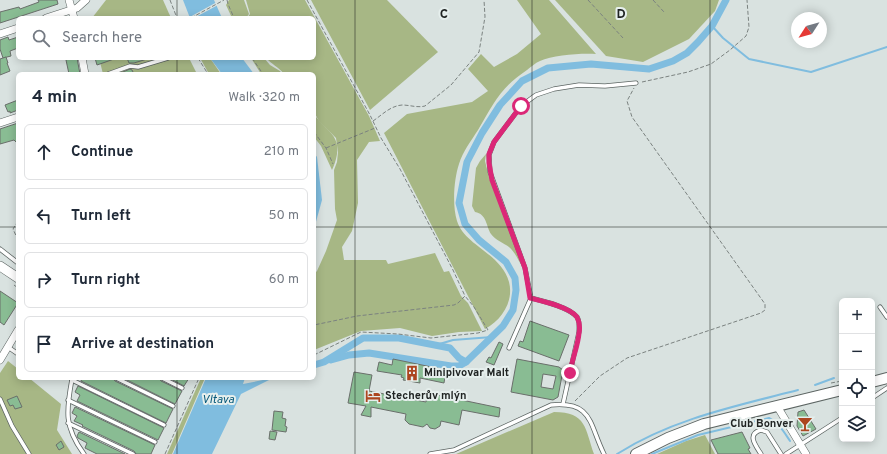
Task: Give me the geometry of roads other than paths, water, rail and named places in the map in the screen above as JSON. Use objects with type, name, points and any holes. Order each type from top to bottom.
[{"type":"main road","points":[[875,381],[887,378]]},
{"type":"main road","points":[[636,454],[668,438],[704,424],[839,391]]},
{"type":"street","points":[[69,0],[73,9],[74,16]]},
{"type":"street","points":[[52,16],[77,8],[86,0]]},
{"type":"street","points":[[0,34],[16,29]]},
{"type":"street","points":[[82,60],[85,72]]},
{"type":"street","points":[[0,123],[16,118]]},
{"type":"street","points":[[0,266],[16,277]]},
{"type":"street","points":[[0,360],[16,334]]},
{"type":"street","points":[[777,406],[806,454]]},
{"type":"lane","points":[[114,72],[130,66],[138,67],[161,60]]},
{"type":"lane","points":[[509,348],[530,298],[525,268],[490,172],[489,154],[494,142],[521,106],[536,94],[554,89],[579,86],[605,86],[636,83]]},
{"type":"lane","points":[[0,248],[16,261]]},
{"type":"lane","points":[[530,298],[545,301],[567,310],[577,317],[579,332],[563,404]]},
{"type":"lane","points":[[880,307],[887,317]]},
{"type":"lane","points":[[8,348],[16,353]]},
{"type":"lane","points":[[72,380],[68,400],[68,422],[71,433],[83,452],[88,454]]},
{"type":"lane","points":[[74,380],[164,424]]},
{"type":"lane","points":[[120,380],[173,406]]},
{"type":"lane","points":[[166,380],[182,388]]},
{"type":"lane","points":[[875,396],[887,388]]},
{"type":"lane","points":[[0,399],[12,426],[29,454]]},
{"type":"lane","points":[[68,400],[154,442]]},
{"type":"lane","points":[[430,454],[454,450],[551,405],[563,404],[570,405],[583,411],[588,417],[604,454]]},
{"type":"lane","points":[[786,454],[839,420]]},
{"type":"lane","points":[[68,422],[133,454]]},
{"type":"lane","points":[[761,454],[753,441],[753,437],[761,430],[767,432],[781,454]]},
{"type":"water","points":[[183,0],[214,0],[221,16],[189,16]]},
{"type":"water","points":[[212,60],[244,60],[252,72],[220,72]]},
{"type":"water","points":[[316,156],[317,157],[322,200],[316,222]]},
{"type":"water","name":"Vltava","points":[[205,380],[244,380],[243,384],[269,380],[241,394],[212,454],[173,454]]},
{"type":"waterway","points":[[316,364],[324,362],[363,338],[399,338],[450,348],[459,358],[466,362],[503,326],[513,310],[516,290],[515,278],[506,262],[479,240],[465,224],[459,203],[467,162],[482,133],[500,105],[522,81],[548,68],[591,64],[649,69],[673,61],[687,53],[712,26],[726,0]]},
{"type":"waterway","points":[[712,26],[723,38],[749,59],[811,72],[887,47]]},
{"type":"waterway","points":[[436,345],[453,340],[492,337]]},
{"type":"waterway","points":[[331,360],[349,355],[369,353],[451,366],[459,366],[466,362]]},
{"type":"waterway","points":[[815,385],[834,378]]},
{"type":"waterway","points":[[617,454],[660,431],[682,423],[728,408],[798,390]]},
{"type":"waterway","points":[[652,454],[698,435],[769,418],[778,425],[790,441]]},
{"type":"place","name":"Minipivovar Malt","points":[[412,373]]},
{"type":"place","name":"Stecherův mlýn","points":[[373,396]]},
{"type":"place","name":"Club Bonver","points":[[805,424]]}]
